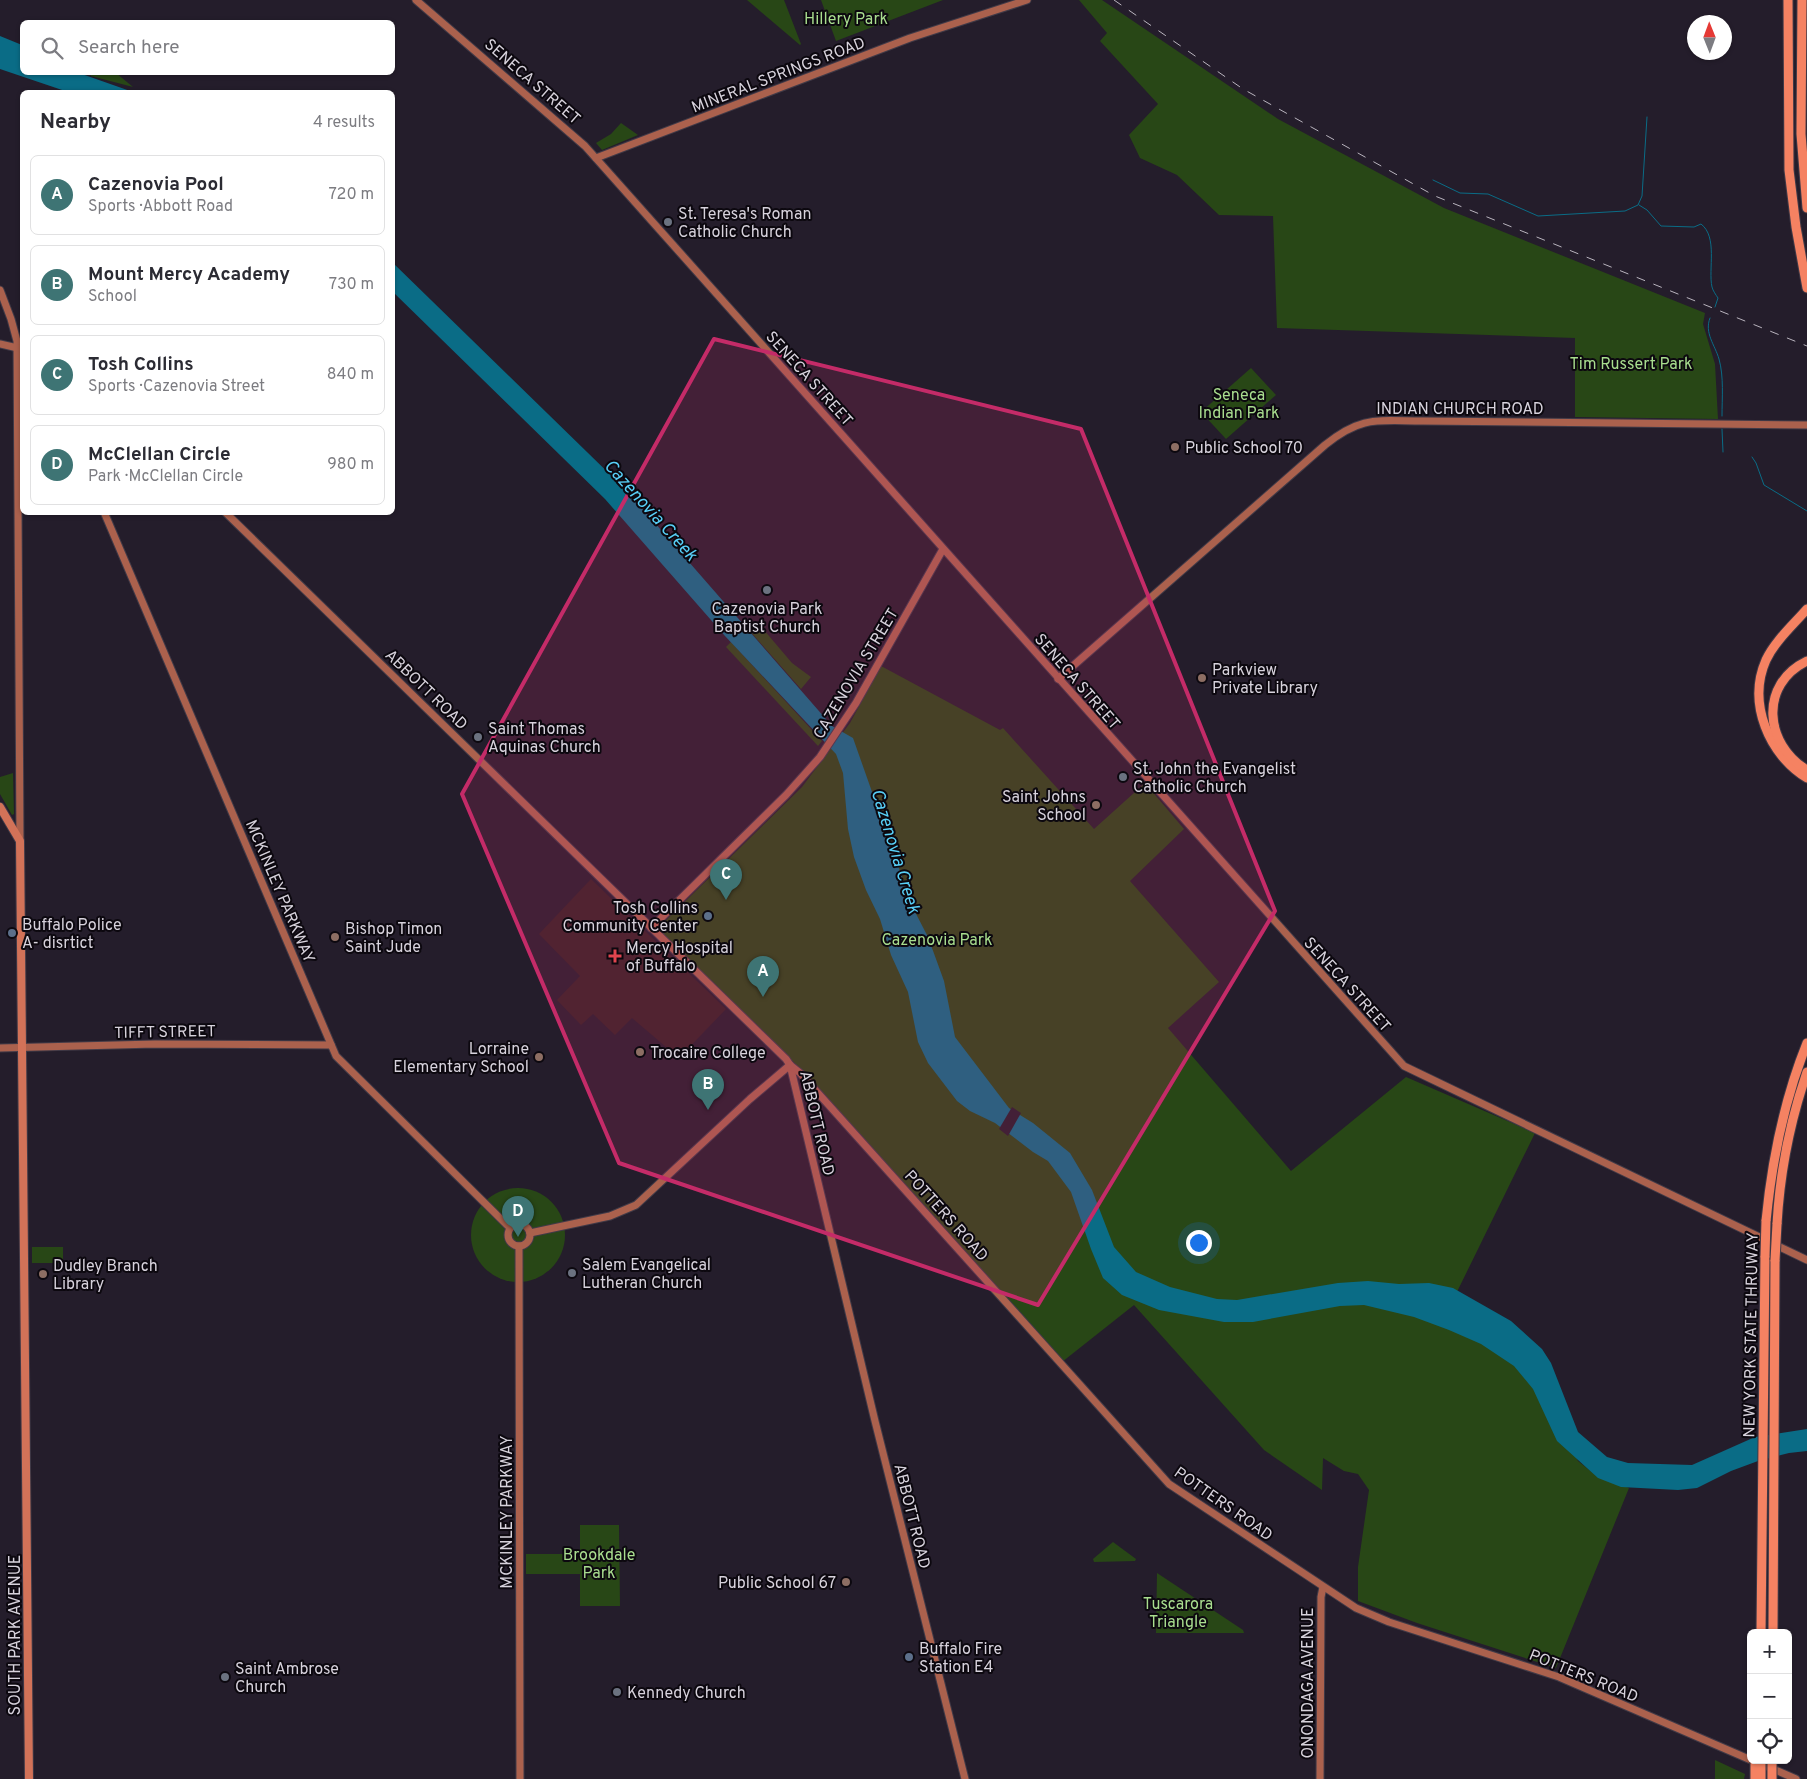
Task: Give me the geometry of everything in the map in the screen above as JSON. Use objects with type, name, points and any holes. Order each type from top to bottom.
[{"type":"highway","points":[[1788,0],[1789,170],[1796,228],[1807,288]]},
{"type":"highway","points":[[1802,0],[1801,134],[1807,208]]},
{"type":"highway","points":[[1807,609],[1774,646],[1766,660],[1760,690],[1762,716],[1771,742],[1781,756],[1807,778]]},
{"type":"highway","points":[[1807,661],[1790,672],[1780,683],[1774,698],[1772,713],[1774,728],[1780,743],[1790,756],[1807,770]]},
{"type":"highway","name":"NEW YORK STATE THRUWAY","points":[[1761,1629],[1766,1221],[1769,1184],[1785,1107],[1807,1043]]},
{"type":"highway","name":"NEW YORK STATE THRUWAY","points":[[1773,1629],[1775,1260],[1779,1188],[1790,1131],[1807,1072]]},
{"type":"highway","points":[[1753,1764],[1755,1779]]},
{"type":"highway","points":[[1761,1764],[1761,1779]]},
{"type":"highway","points":[[1772,1764],[1772,1779]]},
{"type":"main road","points":[[0,808],[20,841]]},
{"type":"main road","name":"SOUTH PARK AVENUE","points":[[20,841],[29,1779]]},
{"type":"street","name":"SENECA STREET","points":[[416,0],[574,135],[596,158],[1404,1066],[1807,1260]]},
{"type":"street","name":"MINERAL SPRINGS ROAD","points":[[596,158],[910,38],[1028,0]]},
{"type":"street","points":[[0,290],[20,349],[20,841]]},
{"type":"street","points":[[0,344],[20,349]]},
{"type":"street","name":"INDIAN CHURCH ROAD","points":[[1058,679],[1325,445],[1342,431],[1358,424],[1370,421],[1429,421],[1807,425]]},
{"type":"street","name":"MCKINLEY PARKWAY","points":[[105,515],[339,1060],[510,1228]]},
{"type":"street","name":"ABBOTT ROAD","points":[[228,515],[790,1065],[913,1574],[965,1779]]},
{"type":"street","name":"CAZENOVIA STREET","points":[[651,928],[786,795],[826,748],[841,726],[943,549]]},
{"type":"street","name":"TIFFT STREET","points":[[0,1048],[155,1044],[331,1044]]},
{"type":"street","points":[[530,1233],[610,1216],[636,1205],[750,1099],[790,1065]]},
{"type":"street","name":"POTTERS ROAD","points":[[790,1065],[802,1074],[1169,1484],[1356,1608],[1389,1622],[1559,1677],[1747,1757]]},
{"type":"street","points":[[522,1224],[530,1233],[528,1242],[519,1246],[513,1244],[508,1239],[510,1228],[522,1224]]},
{"type":"street","name":"MCKINLEY PARKWAY","points":[[519,1246],[520,1779]]},
{"type":"street","name":"ONONDAGA AVENUE","points":[[1320,1779],[1321,1597],[1323,1587]]},
{"type":"street","name":"POTTERS ROAD","points":[[1762,1764],[1796,1779]]},
{"type":"highlighted area","points":[[714,339],[1081,429],[1275,911],[1038,1305],[619,1163],[462,794]]},
{"type":"shaded area","name":"Mercy Hospital of Buffalo","points":[[591,879],[726,1009],[679,1058],[632,1018],[615,1035],[593,1014],[581,1025],[557,1000],[580,976],[539,934]]},
{"type":"green space","points":[[747,0],[784,0],[801,44],[800,45]]},
{"type":"green space","name":"Hillery Park","points":[[821,0],[943,0],[836,41]]},
{"type":"green space","name":"Tim Russert Park","points":[[1079,0],[1102,0],[1278,119],[1444,208],[1705,313],[1703,324],[1715,364],[1718,419],[1575,417],[1575,338],[1277,328],[1273,216],[1219,215],[1177,175],[1140,158],[1129,135],[1158,104],[1100,41],[1107,33]]},
{"type":"green space","points":[[118,75],[133,87],[91,76]]},
{"type":"green space","points":[[621,123],[638,135],[602,150],[596,143],[611,134]]},
{"type":"green space","name":"Seneca Indian Park","points":[[1251,368],[1276,395],[1226,439],[1201,412]]},
{"type":"green space","points":[[757,622],[792,663],[811,677],[801,689],[748,629]]},
{"type":"green space","points":[[731,642],[822,741],[818,746],[726,647]]},
{"type":"green space","name":"Cazenovia Park","points":[[881,666],[1000,730],[1003,728],[1094,829],[1145,783],[1184,829],[1130,881],[1219,982],[1168,1028],[1291,1171],[1406,1077],[1535,1133],[1453,1300],[1532,1378],[1578,1461],[1598,1477],[1629,1488],[1556,1668],[1417,1623],[1358,1601],[1358,1567],[1369,1490],[1358,1474],[1344,1471],[1323,1458],[1322,1490],[1264,1450],[1134,1305],[1062,1362],[787,1058],[657,929],[802,787],[850,723]]},
{"type":"green space","points":[[13,773],[14,814],[12,815],[0,794],[0,777]]},
{"type":"green space","points":[[518,1188],[536,1191],[551,1202],[562,1217],[565,1235],[562,1253],[551,1268],[536,1279],[518,1282],[500,1279],[485,1268],[474,1253],[471,1235],[474,1217],[485,1202],[500,1191]]},
{"type":"green space","points":[[32,1247],[63,1247],[63,1263],[32,1263]]},
{"type":"green space","name":"Brookdale Park","points":[[580,1525],[619,1525],[620,1606],[580,1606],[580,1574],[526,1574],[526,1554],[580,1554]]},
{"type":"green space","name":"Tuscarora Triangle","points":[[1113,1542],[1136,1559],[1135,1561],[1094,1562],[1093,1559]]},
{"type":"green space","name":"Tuscarora Triangle","points":[[1157,1573],[1243,1630],[1244,1633],[1156,1633]]},
{"type":"green space","points":[[1715,1760],[1745,1774],[1744,1779],[1715,1779]]},
{"type":"water","points":[[0,36],[20,44],[20,75],[85,75],[127,90],[62,90],[0,69]]},
{"type":"water","points":[[395,265],[627,491],[832,726],[853,738],[913,908],[928,937],[944,981],[955,1037],[1009,1108],[1033,1123],[1070,1153],[1092,1190],[1114,1247],[1136,1272],[1170,1287],[1217,1299],[1237,1300],[1338,1283],[1368,1281],[1399,1284],[1429,1283],[1453,1288],[1511,1321],[1542,1349],[1551,1363],[1578,1432],[1607,1457],[1628,1463],[1692,1465],[1755,1437],[1807,1429],[1807,1451],[1789,1453],[1758,1461],[1731,1471],[1697,1488],[1678,1490],[1621,1487],[1598,1478],[1557,1441],[1533,1389],[1514,1366],[1481,1344],[1449,1330],[1414,1317],[1364,1305],[1340,1306],[1253,1322],[1224,1322],[1159,1310],[1122,1295],[1103,1278],[1071,1192],[1048,1161],[995,1123],[970,1111],[957,1101],[928,1063],[918,1042],[908,992],[891,955],[880,919],[866,890],[854,857],[848,829],[843,773],[836,754],[725,636],[605,499],[395,294]]},
{"type":"pier","points":[[1012,1107],[1021,1113],[1008,1136],[999,1129]]},
{"type":"waterway","points":[[1433,180],[1460,193],[1488,194],[1538,216],[1625,211],[1638,205],[1642,196],[1647,117]]},
{"type":"waterway","points":[[1639,205],[1647,210],[1661,226],[1694,227],[1701,224],[1706,230],[1711,245],[1712,287],[1718,298],[1715,307]]},
{"type":"waterway","points":[[1710,318],[1708,323],[1709,334],[1719,359],[1722,373],[1722,416]]},
{"type":"waterway","points":[[1722,429],[1723,452]]},
{"type":"waterway","points":[[1752,457],[1764,485],[1807,511]]},
{"type":"railway","points":[[1114,0],[1243,89],[1435,196],[1807,346]]},
{"type":"place","name":"St. Teresa's Roman Catholic Church","points":[[668,222]]},
{"type":"place","name":"Public School 70","points":[[1175,447]]},
{"type":"place","name":"Cazenovia Park Baptist Church","points":[[767,590]]},
{"type":"place","name":"Parkview Private Library","points":[[1202,678]]},
{"type":"place","name":"Saint Thomas Aquinas Church","points":[[478,737]]},
{"type":"place","name":"St. John the Evangelist Catholic Church","points":[[1123,777]]},
{"type":"place","name":"Saint Johns School","points":[[1096,805]]},
{"type":"place","name":"Tosh Collins","points":[[726,900]]},
{"type":"place","name":"Tosh Collins Community Center","points":[[708,916]]},
{"type":"place","name":"Buffalo Police A- disrtict","points":[[12,933]]},
{"type":"place","name":"Bishop Timon Saint Jude","points":[[335,937]]},
{"type":"place","name":"Mercy Hospital of Buffalo","points":[[615,956]]},
{"type":"place","name":"Cazenovia Pool","points":[[763,997]]},
{"type":"place","name":"Trocaire College","points":[[640,1052]]},
{"type":"place","name":"Lorraine Elementary School","points":[[539,1057]]},
{"type":"place","name":"Mount Mercy Academy","points":[[708,1110]]},
{"type":"place","name":"McClellan Circle","points":[[518,1237]]},
{"type":"place","name":"Salem Evangelical Lutheran Church","points":[[572,1273]]},
{"type":"place","name":"Dudley Branch Library","points":[[43,1274]]},
{"type":"place","name":"Public School 67","points":[[846,1582]]},
{"type":"place","name":"Buffalo Fire Station E4","points":[[909,1657]]},
{"type":"place","name":"Saint Ambrose Church","points":[[225,1677]]},
{"type":"place","name":"Kennedy Church","points":[[617,1692]]},
{"type":"water label","name":"Cazenovia Creek","points":[[651,510]]},
{"type":"water label","name":"Cazenovia Creek","points":[[896,851]]}]
